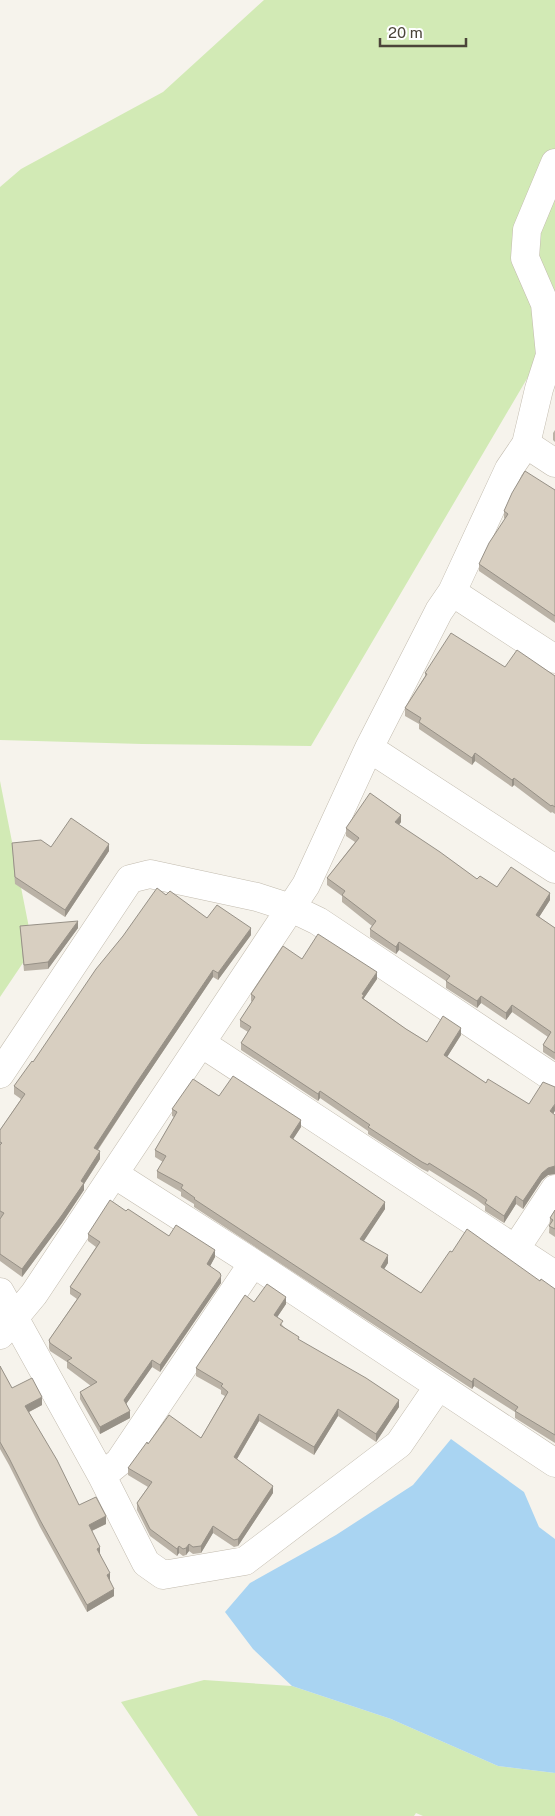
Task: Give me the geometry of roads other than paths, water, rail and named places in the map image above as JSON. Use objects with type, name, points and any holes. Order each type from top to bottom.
[{"type":"street","points":[[7,1327],[34,1294],[306,885],[369,748],[439,611],[452,592],[509,469],[526,444],[547,386],[550,355],[545,304],[525,258],[527,230],[555,163]]},
{"type":"street","points":[[526,444],[555,463]]},
{"type":"street","points":[[452,592],[555,659]]},
{"type":"street","points":[[369,748],[555,870]]},
{"type":"street","points":[[0,1074],[130,879],[150,874],[257,897],[291,908],[318,921],[555,1079]]},
{"type":"street","points":[[201,1043],[555,1275]]},
{"type":"street","points":[[114,1174],[253,1263],[555,1463]]},
{"type":"street","points":[[516,1248],[555,1189]]},
{"type":"street","points":[[102,1476],[119,1462],[253,1263]]},
{"type":"street","points":[[0,1292],[7,1327],[102,1476],[146,1563],[163,1575],[245,1560],[399,1444],[438,1387]]},
{"type":"water","points":[[451,1439],[524,1492],[539,1527],[555,1539],[555,1773],[498,1766],[391,1719],[292,1686],[253,1649],[225,1612],[250,1583],[336,1535],[413,1485]]}]
